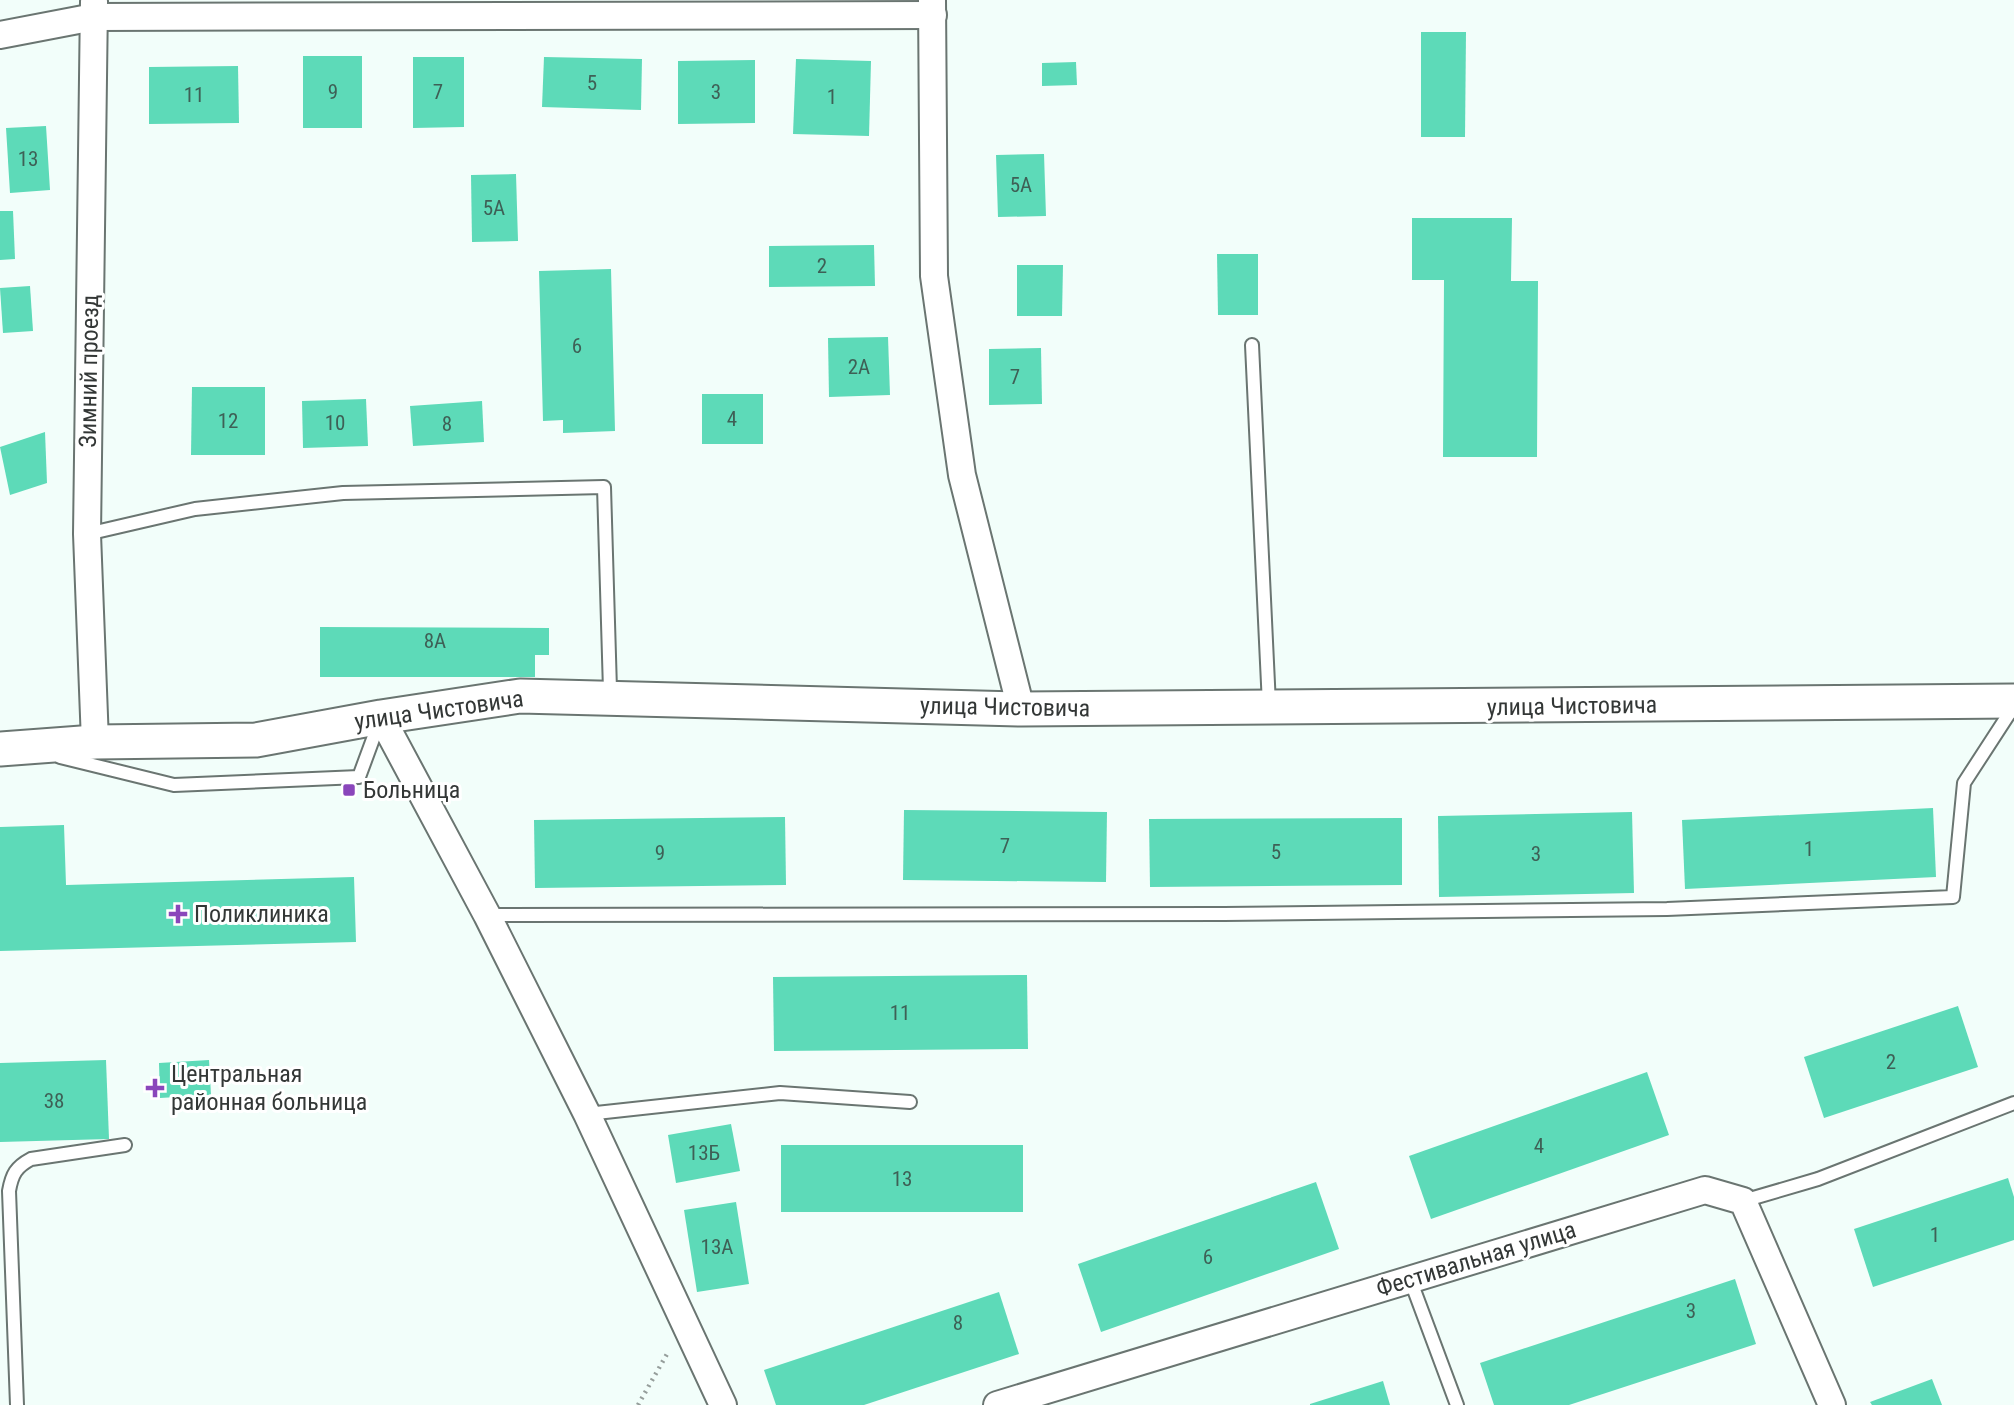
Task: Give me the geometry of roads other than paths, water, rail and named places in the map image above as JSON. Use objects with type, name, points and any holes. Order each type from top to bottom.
[{"type":"street","points":[[0,35],[94,9],[932,8],[934,275],[962,475],[1021,709]]},
{"type":"street","name":"Зимний проезд","points":[[94,9],[87,534],[94,742]]},
{"type":"street","name":"улица Чистовича","points":[[13,748],[94,742],[256,740],[381,717],[520,696],[1021,709],[2014,704]]},
{"type":"street","points":[[381,717],[486,915],[587,1115],[723,1405]]},
{"type":"street","name":"Фестивальная улица","points":[[998,1405],[1705,1190],[1743,1201]]},
{"type":"street","points":[[1743,1201],[1832,1405]]},
{"type":"lane","points":[[1252,345],[1269,709]]},
{"type":"lane","points":[[87,534],[195,509],[343,493],[604,487],[610,690]]},
{"type":"lane","points":[[486,915],[1224,914],[1667,909],[1954,897],[1964,783],[2014,704]]},
{"type":"lane","points":[[13,748],[174,785],[359,778],[381,717]]},
{"type":"lane","points":[[587,1115],[780,1093],[910,1102]]},
{"type":"lane","points":[[1743,1201],[1818,1179],[2014,1103]]},
{"type":"lane","points":[[17,1405],[9,1191],[12,1178],[18,1166],[31,1159],[125,1145]]},
{"type":"lane","points":[[1410,1279],[1457,1405]]},
{"type":"place","name":"Больница","points":[[349,790]]},
{"type":"place","name":"Поликлиника","points":[[178,914]]},
{"type":"place","name":"Центральная районная больница","points":[[155,1088]]}]
